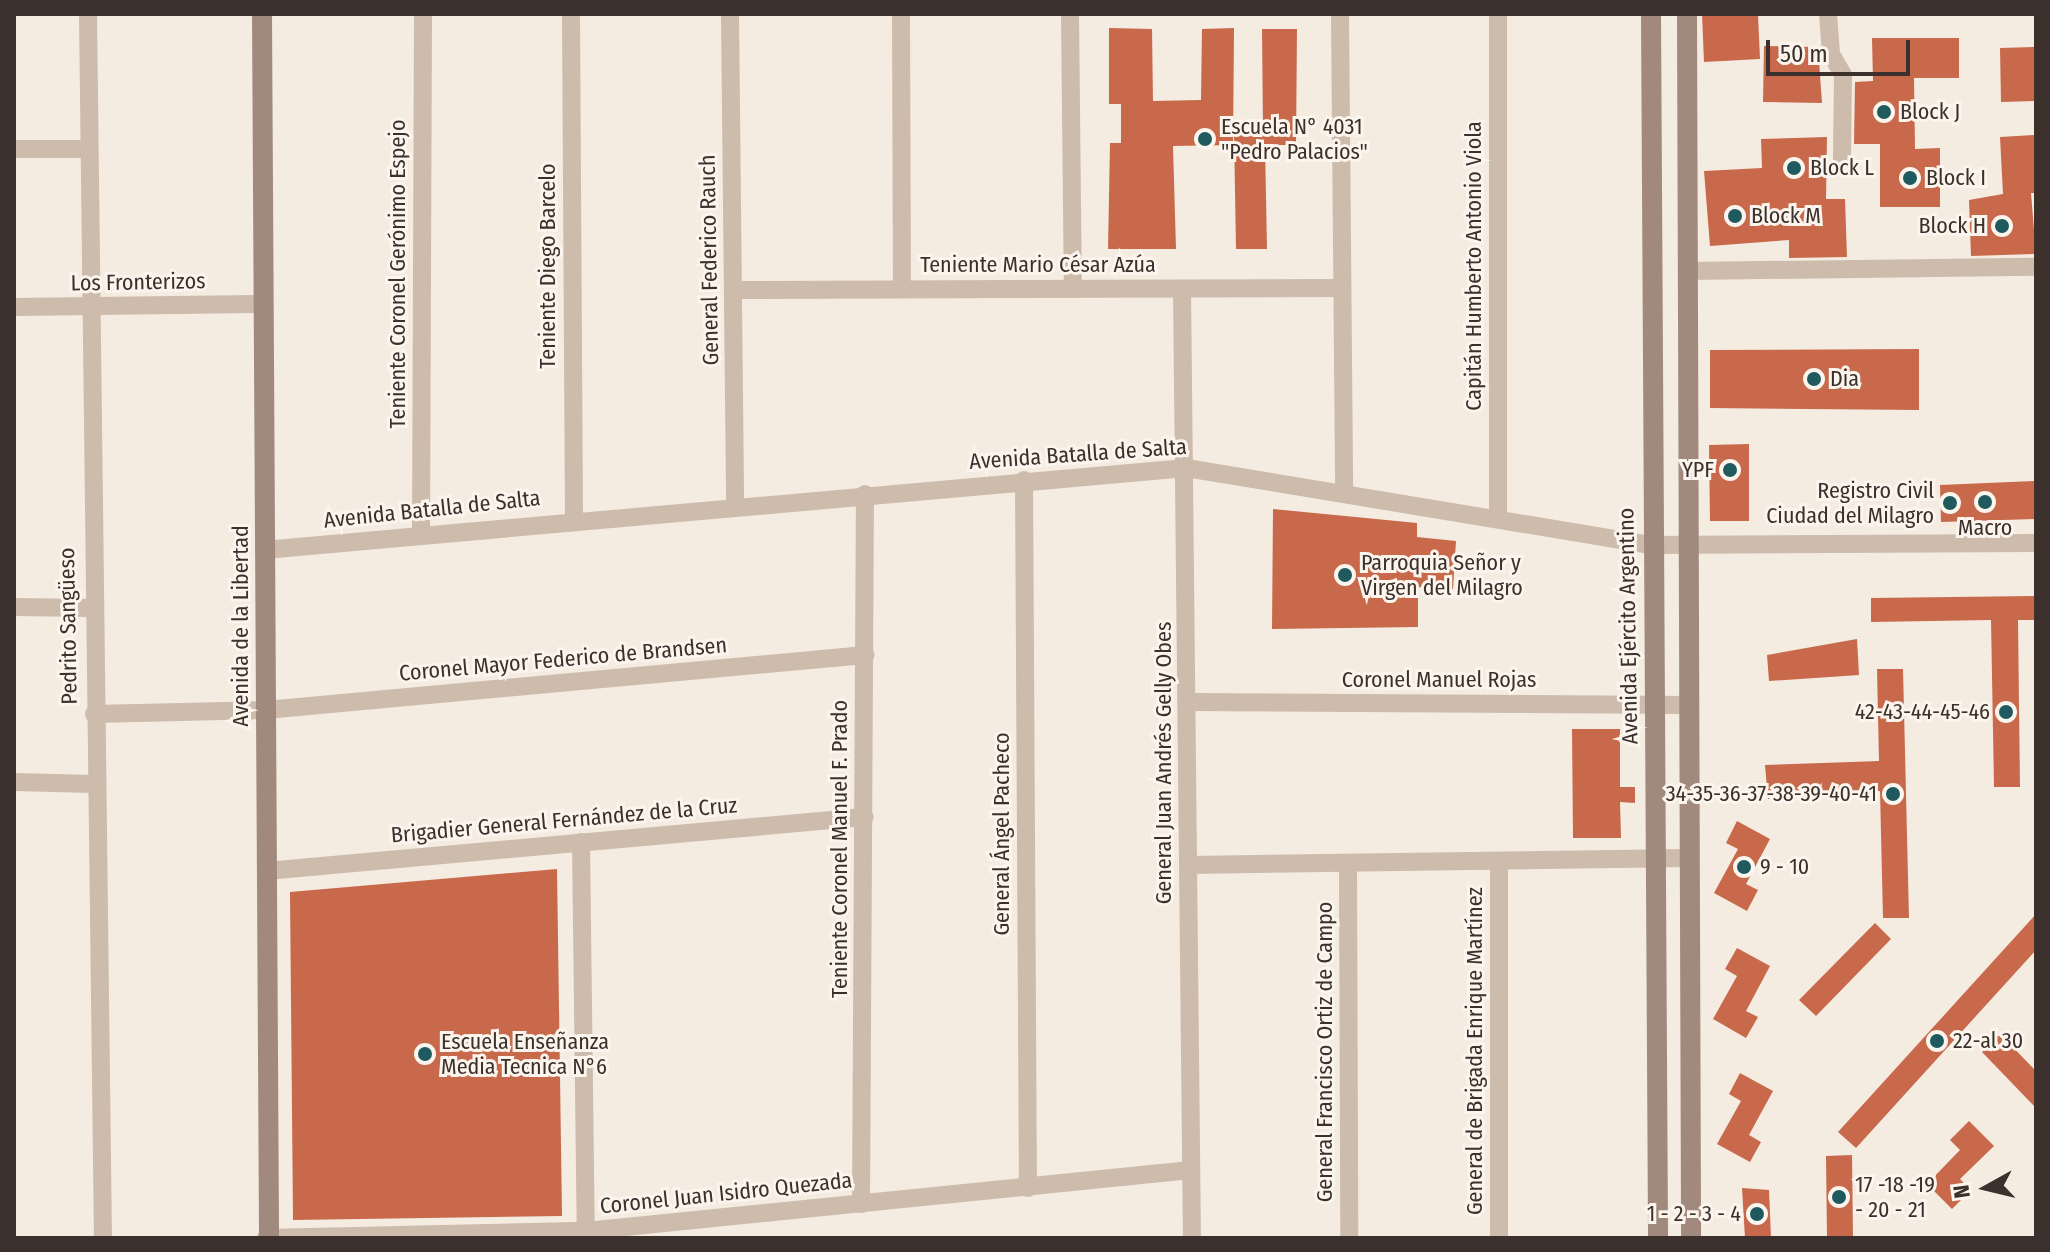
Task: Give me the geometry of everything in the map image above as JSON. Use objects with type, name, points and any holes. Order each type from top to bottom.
[{"type":"street","name":"Pedrito Sangüeso","points":[[88,14],[86,149],[91,608],[103,1238]]},
{"type":"street","name":"Avenida de la Libertad","points":[[262,14],[268,1238]]},
{"type":"street","name":"Teniente Coronel Gerónimo Espejo","points":[[421,534],[423,14]]},
{"type":"street","name":"Teniente Diego Barcelo","points":[[571,14],[574,519]]},
{"type":"street","name":"General Federico Rauch","points":[[730,14],[735,506]]},
{"type":"street","points":[[901,14],[902,289]]},
{"type":"street","points":[[1070,14],[1073,289]]},
{"type":"street","points":[[1340,14],[1344,493]]},
{"type":"street","name":"Capitán Humberto Antonio Viola","points":[[1498,14],[1498,518]]},
{"type":"street","name":"Avenida Ejército Argentino","points":[[1651,14],[1650,545],[1658,1238]]},
{"type":"street","points":[[1687,14],[1691,1238]]},
{"type":"street","points":[[1828,14],[1831,54],[1843,75],[1842,159]]},
{"type":"street","points":[[14,149],[86,149]]},
{"type":"street","points":[[1687,271],[2036,267]]},
{"type":"street","name":"Teniente Mario César Azúa","points":[[733,290],[1342,288]]},
{"type":"street","name":"General Juan Andrés Gelly Obes","points":[[1182,289],[1189,702],[1192,1238]]},
{"type":"street","name":"Los Fronterizos","points":[[14,307],[263,304]]},
{"type":"street","name":"Avenida Batalla de Salta","points":[[264,550],[574,519],[1186,468],[1650,545],[2036,543]]},
{"type":"street","name":"General Ángel Pacheco","points":[[1024,480],[1028,1188]]},
{"type":"street","name":"Teniente Coronel Manuel F. Prado","points":[[861,1204],[865,494]]},
{"type":"street","points":[[14,607],[91,608]]},
{"type":"street","name":"Coronel Mayor Federico de Brandsen","points":[[94,714],[266,710],[865,655]]},
{"type":"street","name":"Coronel Manuel Rojas","points":[[1189,702],[1690,705]]},
{"type":"street","points":[[14,782],[94,784]]},
{"type":"street","name":"Brigadier General Fernández de la Cruz","points":[[266,871],[865,817]]},
{"type":"street","points":[[581,842],[586,1234]]},
{"type":"street","points":[[1189,865],[1348,866],[1688,858]]},
{"type":"street","name":"General de Brigada Enrique Martínez","points":[[1499,863],[1499,1238]]},
{"type":"street","name":"General Francisco Ortiz de Campo","points":[[1348,866],[1349,1238]]},
{"type":"street","name":"Coronel Juan Isidro Quezada","points":[[268,1238],[586,1234],[1191,1170]]},
{"type":"building","points":[[1702,14],[1758,14],[1760,59],[1704,62]]},
{"type":"building","points":[[1109,28],[1152,29],[1153,101],[1201,100],[1202,29],[1234,28],[1233,145],[1173,146],[1176,249],[1108,249],[1110,143],[1121,143],[1121,104],[1109,104]]},
{"type":"building","points":[[1262,29],[1297,29],[1296,145],[1265,145],[1267,249],[1236,249],[1234,133],[1263,132]]},
{"type":"building","points":[[1872,38],[1959,38],[1959,78],[1914,78],[1915,149],[1940,148],[1940,207],[1880,207],[1880,144],[1854,144],[1855,82],[1873,81]]},
{"type":"building","points":[[1764,46],[1818,47],[1822,103],[1763,102]]},
{"type":"building","points":[[2036,47],[2036,101],[2001,102],[2000,48]]},
{"type":"building","name":"Block H","points":[[2036,135],[2036,193],[2031,193],[2036,254],[1971,256],[1969,200],[2003,194],[2000,137]]},
{"type":"building","points":[[1827,137],[1826,199],[1845,199],[1847,257],[1789,258],[1789,240],[1710,246],[1704,171],[1762,168],[1761,139]]},
{"type":"building","name":"Dia","points":[[1919,349],[1919,410],[1710,408],[1710,350]]},
{"type":"building","points":[[1749,444],[1749,521],[1710,521],[1709,445]]},
{"type":"building","points":[[2036,481],[2036,519],[1941,522],[1940,485]]},
{"type":"building","name":"Parroquia Señor y Virgen del Milagro","points":[[1273,509],[1417,523],[1417,537],[1456,541],[1453,589],[1418,587],[1418,627],[1272,629]]},
{"type":"building","points":[[2036,596],[2036,620],[2018,620],[2020,787],[1994,787],[1991,620],[1871,622],[1871,598]]},
{"type":"building","points":[[1857,639],[1859,675],[1769,681],[1767,655]]},
{"type":"building","name":"34-35-36-37-38-39-40-41","points":[[1877,669],[1903,669],[1909,918],[1883,918],[1880,791],[1768,799],[1765,765],[1879,761]]},
{"type":"building","points":[[1572,729],[1620,729],[1620,787],[1635,787],[1635,803],[1620,802],[1621,838],[1573,838]]},
{"type":"building","name":"9 - 10","points":[[1737,821],[1770,839],[1746,884],[1758,890],[1747,911],[1714,893],[1738,849],[1726,843]]},
{"type":"building","name":"Escuela Enseñanza Media Tecnica N°6","points":[[557,869],[562,1216],[293,1220],[290,892]]},
{"type":"building","name":"22-al 30","points":[[2036,914],[2036,950],[1856,1148],[1838,1132]]},
{"type":"building","points":[[1875,923],[1891,939],[1816,1016],[1799,1000]]},
{"type":"building","points":[[1737,948],[1770,966],[1746,1011],[1758,1017],[1746,1038],[1713,1019],[1737,976],[1725,969]]},
{"type":"building","points":[[2000,1034],[2036,1071],[2036,1108],[1982,1052]]},
{"type":"building","points":[[1740,1073],[1773,1091],[1749,1135],[1761,1142],[1750,1162],[1717,1144],[1741,1101],[1729,1094]]},
{"type":"building","points":[[1969,1121],[1994,1146],[1960,1179],[1971,1190],[1952,1209],[1927,1184],[1960,1150],[1950,1140]]},
{"type":"building","name":"17 -18 -19 - 20 - 21","points":[[1852,1155],[1853,1238],[1827,1238],[1826,1156]]},
{"type":"building","name":"1 - 2 - 3 - 4","points":[[1742,1188],[1769,1190],[1771,1238],[1745,1238]]},
{"type":"place","name":"Block J","points":[[1884,112]]},
{"type":"place","name":"Escuela N° 4031 \"Pedro Palacios\"","points":[[1205,139]]},
{"type":"place","name":"Block L","points":[[1794,168]]},
{"type":"place","name":"Block I","points":[[1910,178]]},
{"type":"place","name":"Block M","points":[[1735,216]]},
{"type":"place","name":"Block H","points":[[2002,226]]},
{"type":"place","name":"Dia","points":[[1814,379]]},
{"type":"place","name":"YPF","points":[[1730,470]]},
{"type":"place","name":"Macro","points":[[1985,502]]},
{"type":"place","name":"Registro Civil Ciudad del Milagro","points":[[1950,503]]},
{"type":"place","name":"Parroquia Señor y Virgen del Milagro","points":[[1345,575]]},
{"type":"place","name":"42-43-44-45-46","points":[[2006,712]]},
{"type":"place","name":"34-35-36-37-38-39-40-41","points":[[1893,794]]},
{"type":"place","name":"9 - 10","points":[[1744,867]]},
{"type":"place","name":"22-al 30","points":[[1937,1041]]},
{"type":"place","name":"Escuela Enseñanza Media Tecnica N°6","points":[[425,1054]]},
{"type":"place","name":"17 -18 -19 - 20 - 21","points":[[1839,1197]]},
{"type":"place","name":"1 - 2 - 3 - 4","points":[[1757,1214]]}]
